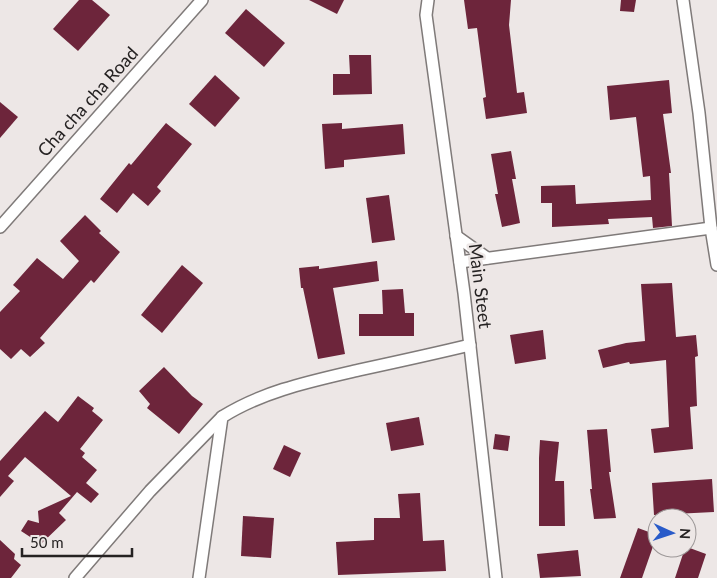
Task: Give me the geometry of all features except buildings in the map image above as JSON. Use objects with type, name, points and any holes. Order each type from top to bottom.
[{"type":"street","name":"Cha cha cha Road","points":[[0,227],[202,0]]},
{"type":"street","name":"Main Steet","points":[[428,0],[426,15],[460,262],[496,578]]},
{"type":"street","points":[[683,0],[717,265]]},
{"type":"street","points":[[460,262],[711,228]]},
{"type":"street","points":[[456,236],[487,258]]},
{"type":"street","points":[[75,578],[150,491],[222,417],[240,406],[272,393],[322,378],[470,345]]},
{"type":"street","points":[[199,578],[222,417]]}]
